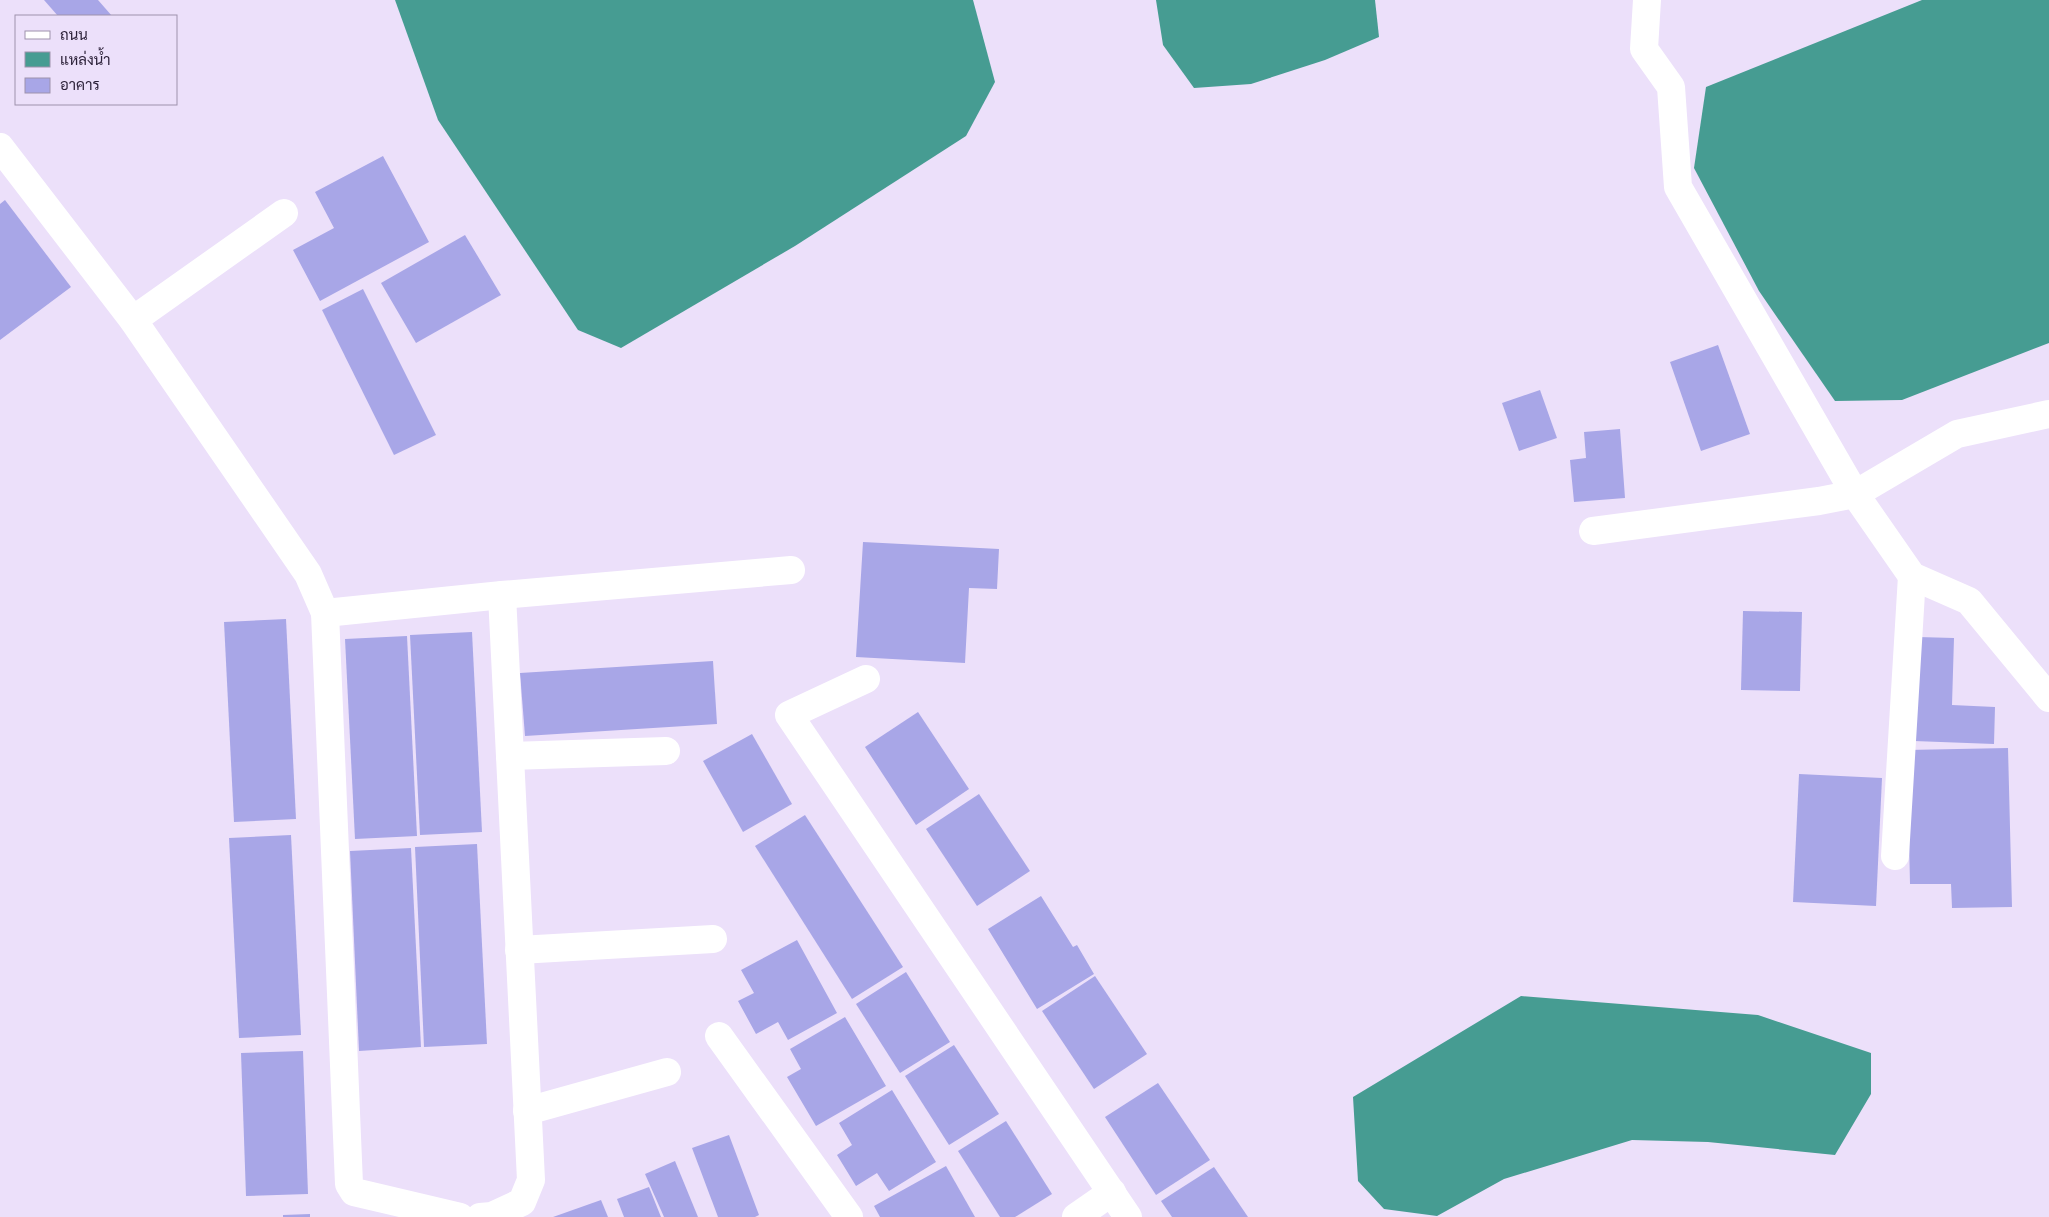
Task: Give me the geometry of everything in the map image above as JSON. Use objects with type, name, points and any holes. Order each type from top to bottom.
[{"type":"street","points":[[1647,0],[1644,50],[1672,87],[1678,187],[1855,494],[1912,576],[1969,601],[2049,698]]},
{"type":"street","points":[[0,147],[133,320],[308,574],[326,613],[349,1184],[354,1192],[460,1217]]},
{"type":"street","points":[[133,320],[284,213]]},
{"type":"street","points":[[1593,531],[1819,501],[1855,494],[1957,434],[2049,414]]},
{"type":"street","points":[[326,613],[502,595],[792,570]]},
{"type":"street","points":[[1895,856],[1912,576]]},
{"type":"street","points":[[480,1217],[492,1216],[522,1202],[531,1180],[502,595]]},
{"type":"street","points":[[866,679],[789,715],[1128,1217]]},
{"type":"street","points":[[510,756],[666,751]]},
{"type":"street","points":[[519,950],[713,939]]},
{"type":"street","points":[[719,1036],[849,1217]]},
{"type":"street","points":[[527,1110],[667,1072]]},
{"type":"street","points":[[1076,1217],[1112,1192]]},
{"type":"water","points":[[395,0],[973,0],[995,82],[966,136],[795,246],[621,348],[578,330],[438,120]]},
{"type":"water","points":[[1156,0],[1375,0],[1379,37],[1325,60],[1251,84],[1194,88],[1163,45]]},
{"type":"water","points":[[1922,0],[2049,0],[2049,343],[1902,400],[1835,401],[1759,291],[1694,168],[1706,87]]},
{"type":"water","points":[[1521,996],[1758,1015],[1871,1053],[1871,1094],[1835,1155],[1708,1142],[1632,1140],[1504,1179],[1437,1216],[1384,1209],[1358,1181],[1353,1097]]},
{"type":"building","points":[[44,0],[98,0],[111,15],[57,15]]},
{"type":"building","points":[[383,156],[429,242],[320,301],[293,250],[334,228],[315,192]]},
{"type":"building","points":[[5,200],[71,287],[0,340],[0,204]]},
{"type":"building","points":[[465,235],[501,295],[416,343],[381,283]]},
{"type":"building","points":[[363,289],[436,435],[394,455],[322,310]]},
{"type":"building","points":[[1718,345],[1750,434],[1701,451],[1670,362]]},
{"type":"building","points":[[1540,390],[1557,438],[1519,451],[1502,403]]},
{"type":"building","points":[[1620,429],[1625,498],[1574,502],[1570,460],[1586,458],[1584,432]]},
{"type":"building","points":[[863,542],[999,549],[997,589],[969,588],[965,663],[856,657]]},
{"type":"building","points":[[1743,611],[1802,612],[1800,691],[1741,690]]},
{"type":"building","points":[[286,619],[296,819],[234,822],[224,622]]},
{"type":"building","points":[[472,632],[482,832],[420,835],[410,635]]},
{"type":"building","points":[[407,636],[417,836],[355,839],[345,639]]},
{"type":"building","points":[[1918,637],[1954,638],[1952,705],[1995,707],[1994,744],[1914,741]]},
{"type":"building","points":[[713,661],[717,724],[525,736],[520,673]]},
{"type":"building","points":[[918,712],[969,789],[916,825],[865,747]]},
{"type":"building","points":[[752,734],[792,804],[743,832],[703,761]]},
{"type":"building","points":[[2008,748],[2012,907],[1952,908],[1951,884],[1910,884],[1907,750]]},
{"type":"building","points":[[1799,774],[1882,778],[1876,906],[1793,902]]},
{"type":"building","points":[[979,794],[1030,871],[977,906],[926,829]]},
{"type":"building","points":[[805,815],[903,967],[852,999],[755,846]]},
{"type":"building","points":[[291,835],[301,1035],[239,1038],[229,838]]},
{"type":"building","points":[[477,844],[487,1044],[424,1047],[415,847]]},
{"type":"building","points":[[411,848],[421,1047],[359,1051],[350,851]]},
{"type":"building","points":[[1041,896],[1073,947],[1077,945],[1094,974],[1037,1009],[988,929]]},
{"type":"building","points":[[797,940],[837,1013],[788,1040],[778,1022],[756,1034],[738,1001],[754,993],[741,970]]},
{"type":"building","points":[[906,972],[950,1042],[900,1073],[856,1004]]},
{"type":"building","points":[[1095,976],[1147,1054],[1094,1089],[1042,1011]]},
{"type":"building","points":[[845,1017],[886,1086],[816,1126],[787,1077],[801,1069],[790,1049]]},
{"type":"building","points":[[954,1045],[999,1114],[949,1145],[905,1076]]},
{"type":"building","points":[[303,1051],[308,1194],[246,1196],[241,1053]]},
{"type":"building","points":[[1158,1083],[1210,1160],[1156,1195],[1105,1117]]},
{"type":"building","points":[[892,1090],[936,1162],[889,1191],[877,1173],[856,1186],[837,1155],[852,1145],[839,1123]]},
{"type":"building","points":[[1006,1121],[1052,1194],[1015,1217],[1000,1217],[958,1151]]},
{"type":"building","points":[[729,1135],[759,1215],[755,1217],[718,1217],[692,1148]]},
{"type":"building","points":[[675,1161],[698,1217],[664,1217],[645,1174]]},
{"type":"building","points":[[946,1166],[975,1217],[880,1217],[874,1206]]},
{"type":"building","points":[[1214,1167],[1248,1217],[1172,1217],[1161,1201]]},
{"type":"building","points":[[649,1187],[661,1217],[624,1217],[617,1199]]},
{"type":"building","points":[[601,1200],[608,1217],[553,1217]]},
{"type":"building","points":[[310,1214],[310,1217],[283,1217],[283,1215]]}]
